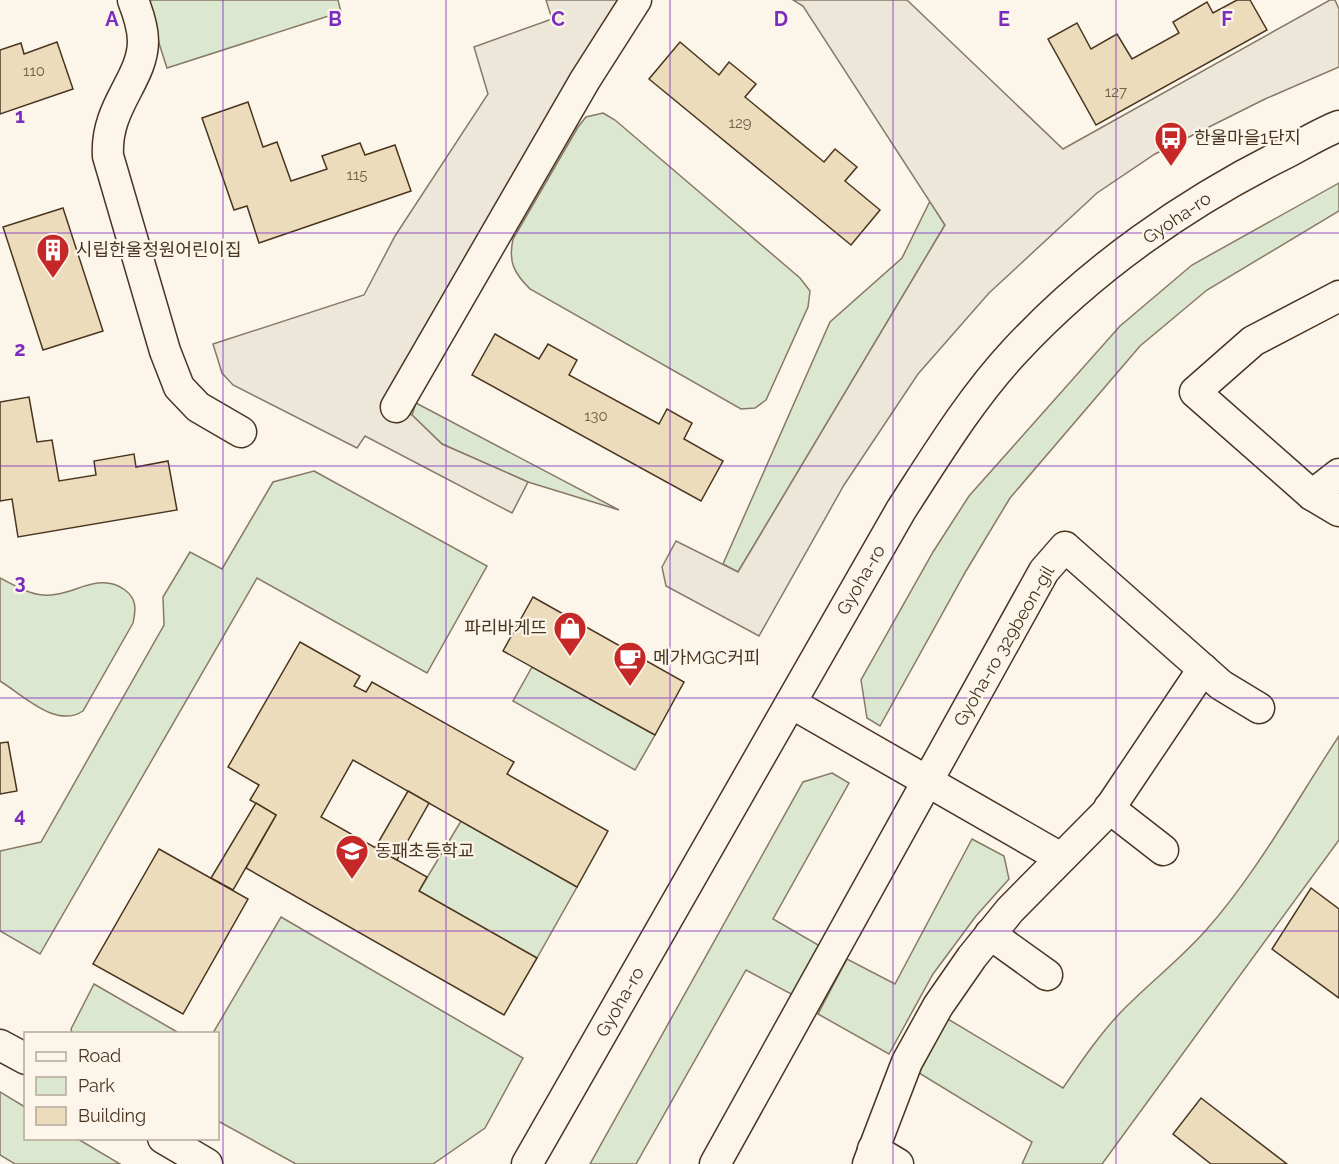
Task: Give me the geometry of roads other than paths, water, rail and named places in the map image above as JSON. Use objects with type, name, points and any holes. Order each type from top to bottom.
[{"type":"street","points":[[133,0],[144,43],[137,65],[113,115],[107,136],[108,156],[165,351],[178,387],[198,406],[241,432]]},
{"type":"street","points":[[396,407],[585,80],[636,0]]},
{"type":"street","name":"Gyoha-ro","points":[[527,1164],[901,510],[968,411],[1014,352],[1062,306],[1124,254],[1191,206],[1262,165],[1339,126]]},
{"type":"street","points":[[1339,296],[1253,342],[1195,392],[1312,495],[1339,511]]},
{"type":"street","points":[[1312,495],[1339,474]]},
{"type":"street","name":"Gyoha-ro 329beon-gil","points":[[715,1164],[1044,571],[1065,547],[1221,685],[1259,708]]},
{"type":"street","points":[[880,1159],[906,1062],[938,1006],[990,934],[1109,808],[1203,669]]},
{"type":"street","points":[[791,703],[1061,858]]},
{"type":"street","points":[[1109,808],[1163,850]]},
{"type":"street","points":[[990,934],[1047,975]]},
{"type":"street","points":[[0,1045],[24,1058]]},
{"type":"street","points":[[166,1140],[207,1164]]},
{"type":"place","name":"한울마을1단지","points":[[1171,167]]},
{"type":"place","name":"시립한울정원어린이집","points":[[53,279]]},
{"type":"place","name":"파리바게뜨","points":[[570,657]]},
{"type":"place","name":"메가MGC커피","points":[[630,687]]},
{"type":"place","name":"동패초등학교","points":[[352,880]]}]
